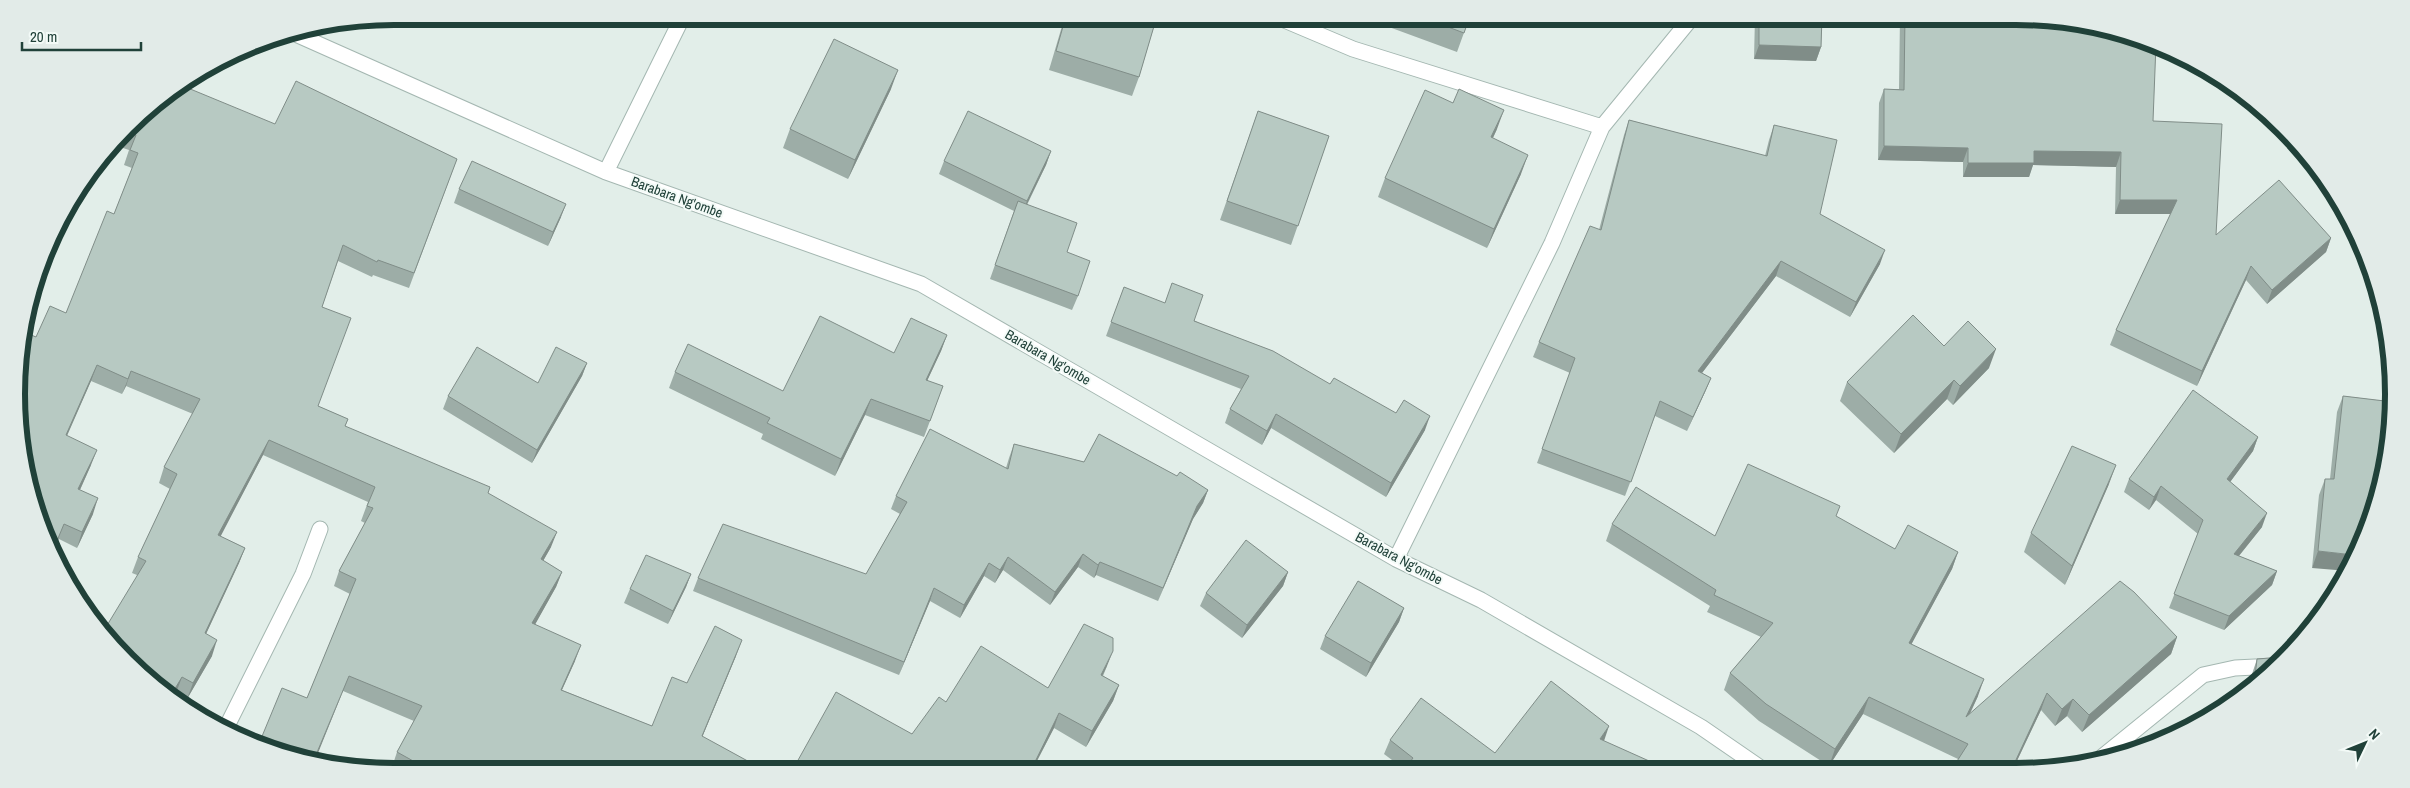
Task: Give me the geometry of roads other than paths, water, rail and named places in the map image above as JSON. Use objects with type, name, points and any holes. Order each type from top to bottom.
[{"type":"street","points":[[606,172],[678,25]]},
{"type":"street","points":[[1296,25],[1353,49],[1602,127]]},
{"type":"street","points":[[1396,559],[1552,243],[1602,127],[1686,25]]},
{"type":"street","name":"Barabara Ng'ombe","points":[[302,37],[606,172],[922,284],[1396,559],[1498,610],[1701,727],[1753,763]]},
{"type":"street","points":[[228,724],[303,574],[320,529]]},
{"type":"street","points":[[2112,750],[2203,675],[2235,668],[2264,667]]}]
